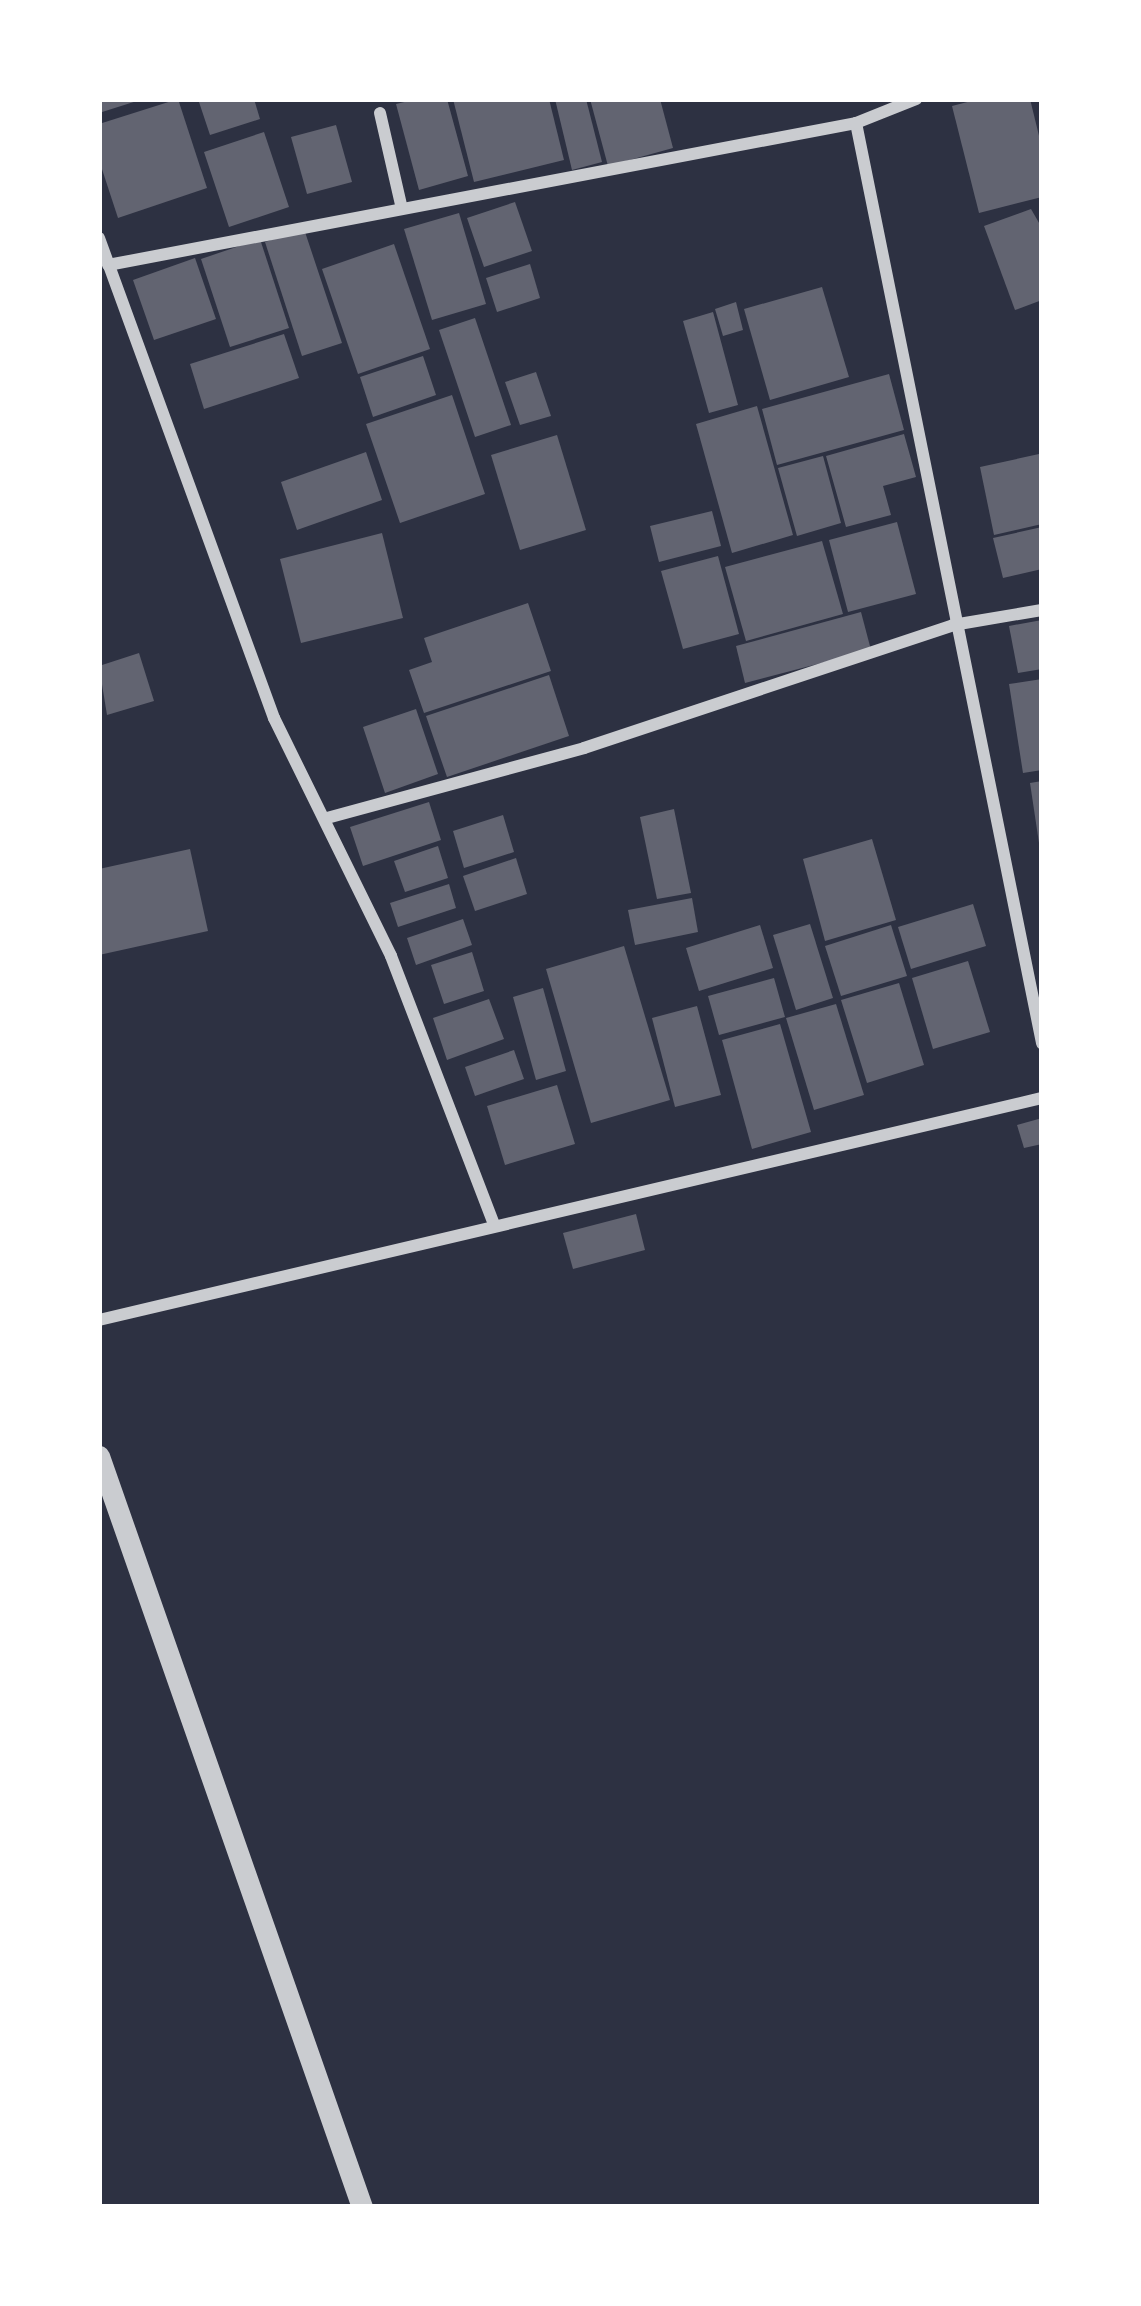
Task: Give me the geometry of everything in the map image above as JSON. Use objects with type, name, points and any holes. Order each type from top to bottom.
[{"type":"street","points":[[109,265],[856,123],[916,99]]},
{"type":"street","points":[[380,113],[402,209]]},
{"type":"street","points":[[856,123],[953,625],[1042,1043]]},
{"type":"street","points":[[99,238],[274,718],[391,956],[493,1222]]},
{"type":"street","points":[[327,818],[584,748],[953,625],[1042,610]]},
{"type":"street","points":[[99,1321],[493,1222],[1042,1098]]},
{"type":"street","points":[[99,1456],[362,2207]]},
{"type":"building","points":[[99,99],[140,99],[140,100],[99,113]]},
{"type":"building","points":[[178,99],[207,188],[118,218],[99,160],[99,124]]},
{"type":"building","points":[[198,99],[254,99],[260,119],[210,135]]},
{"type":"building","points":[[447,99],[468,176],[419,190],[396,104]]},
{"type":"building","points":[[453,99],[549,99],[564,160],[474,182]]},
{"type":"building","points":[[555,99],[586,99],[602,162],[572,170]]},
{"type":"building","points":[[590,99],[660,99],[673,148],[608,166]]},
{"type":"building","points":[[979,99],[1030,99],[1042,148],[1042,197],[979,213],[952,106]]},
{"type":"building","points":[[336,125],[352,182],[307,194],[291,137]]},
{"type":"building","points":[[264,132],[289,207],[229,227],[204,152]]},
{"type":"building","points":[[515,202],[532,251],[484,267],[467,218]]},
{"type":"building","points":[[1031,209],[1042,228],[1042,300],[1015,310],[984,226]]},
{"type":"building","points":[[459,213],[486,304],[432,320],[404,229]]},
{"type":"building","points":[[304,229],[342,343],[302,356],[265,242]]},
{"type":"building","points":[[260,239],[289,328],[230,347],[201,259]]},
{"type":"building","points":[[394,244],[430,349],[358,374],[322,269]]},
{"type":"building","points":[[195,258],[216,319],[154,340],[133,280]]},
{"type":"building","points":[[530,264],[540,298],[497,312],[486,278]]},
{"type":"building","points":[[822,287],[849,377],[770,400],[744,309]]},
{"type":"building","points":[[736,302],[743,330],[723,336],[715,309]]},
{"type":"building","points":[[713,312],[738,405],[709,413],[683,321]]},
{"type":"building","points":[[475,318],[511,425],[475,437],[439,330]]},
{"type":"building","points":[[284,334],[299,378],[204,409],[190,364]]},
{"type":"building","points":[[423,356],[436,395],[373,417],[360,377]]},
{"type":"building","points":[[536,372],[551,416],[520,425],[505,382]]},
{"type":"building","points":[[889,374],[904,430],[777,465],[762,409]]},
{"type":"building","points":[[452,395],[485,494],[400,523],[366,424]]},
{"type":"building","points":[[757,406],[793,535],[732,553],[696,424]]},
{"type":"building","points":[[904,434],[916,477],[883,486],[891,515],[846,527],[826,456]]},
{"type":"building","points":[[557,435],[586,530],[520,550],[491,455]]},
{"type":"building","points":[[366,452],[382,500],[297,530],[281,482]]},
{"type":"building","points":[[1039,454],[1042,524],[994,535],[980,467]]},
{"type":"building","points":[[823,456],[841,523],[797,536],[778,468]]},
{"type":"building","points":[[712,511],[721,546],[659,562],[650,526]]},
{"type":"building","points":[[897,522],[916,594],[848,612],[829,540]]},
{"type":"building","points":[[1042,527],[1042,569],[1003,578],[993,538]]},
{"type":"building","points":[[382,533],[403,618],[301,643],[280,559]]},
{"type":"building","points":[[822,541],[843,614],[746,641],[725,567]]},
{"type":"building","points":[[718,556],[739,634],[683,649],[661,571]]},
{"type":"building","points":[[528,603],[551,671],[424,713],[409,670],[432,662],[424,638]]},
{"type":"building","points":[[861,612],[871,650],[745,683],[736,646]]},
{"type":"building","points":[[1042,620],[1042,669],[1018,673],[1009,626]]},
{"type":"building","points":[[139,653],[154,701],[107,715],[99,666]]},
{"type":"building","points":[[549,675],[569,736],[447,777],[426,716]]},
{"type":"building","points":[[1042,679],[1042,770],[1023,773],[1009,684]]},
{"type":"building","points":[[416,709],[438,774],[385,793],[363,727]]},
{"type":"building","points":[[1042,781],[1042,842],[1039,843],[1030,783]]},
{"type":"building","points":[[429,802],[441,840],[363,866],[350,827]]},
{"type":"building","points":[[674,809],[691,893],[657,899],[640,817]]},
{"type":"building","points":[[503,815],[514,852],[464,868],[453,831]]},
{"type":"building","points":[[872,839],[896,920],[825,941],[803,859]]},
{"type":"building","points":[[438,846],[448,878],[405,892],[394,861]]},
{"type":"building","points":[[190,849],[208,931],[99,955],[99,869]]},
{"type":"building","points":[[516,858],[527,894],[475,911],[463,876]]},
{"type":"building","points":[[449,884],[456,908],[398,927],[390,903]]},
{"type":"building","points":[[692,898],[698,932],[635,945],[628,910]]},
{"type":"building","points":[[973,904],[986,946],[911,969],[898,927]]},
{"type":"building","points":[[463,919],[472,945],[416,965],[407,938]]},
{"type":"building","points":[[810,924],[833,998],[796,1010],[773,935]]},
{"type":"building","points":[[760,925],[773,968],[699,991],[686,948]]},
{"type":"building","points":[[891,925],[907,976],[841,996],[825,946]]},
{"type":"building","points":[[624,946],[670,1100],[591,1123],[546,969]]},
{"type":"building","points":[[472,952],[484,991],[444,1004],[431,965]]},
{"type":"building","points":[[968,961],[990,1032],[933,1049],[912,978]]},
{"type":"building","points":[[774,978],[785,1017],[719,1035],[708,996]]},
{"type":"building","points":[[899,983],[924,1065],[867,1083],[841,1000]]},
{"type":"building","points":[[543,988],[566,1071],[536,1080],[513,997]]},
{"type":"building","points":[[489,999],[504,1039],[447,1060],[433,1018]]},
{"type":"building","points":[[836,1004],[864,1095],[814,1110],[786,1018]]},
{"type":"building","points":[[697,1006],[721,1095],[675,1107],[652,1018]]},
{"type":"building","points":[[780,1024],[811,1132],[752,1149],[722,1040]]},
{"type":"building","points":[[514,1050],[524,1079],[475,1096],[465,1067]]},
{"type":"building","points":[[557,1085],[575,1144],[505,1165],[487,1106]]},
{"type":"building","points":[[1042,1118],[1042,1144],[1024,1148],[1017,1125]]},
{"type":"building","points":[[636,1214],[645,1250],[573,1269],[563,1233]]}]
